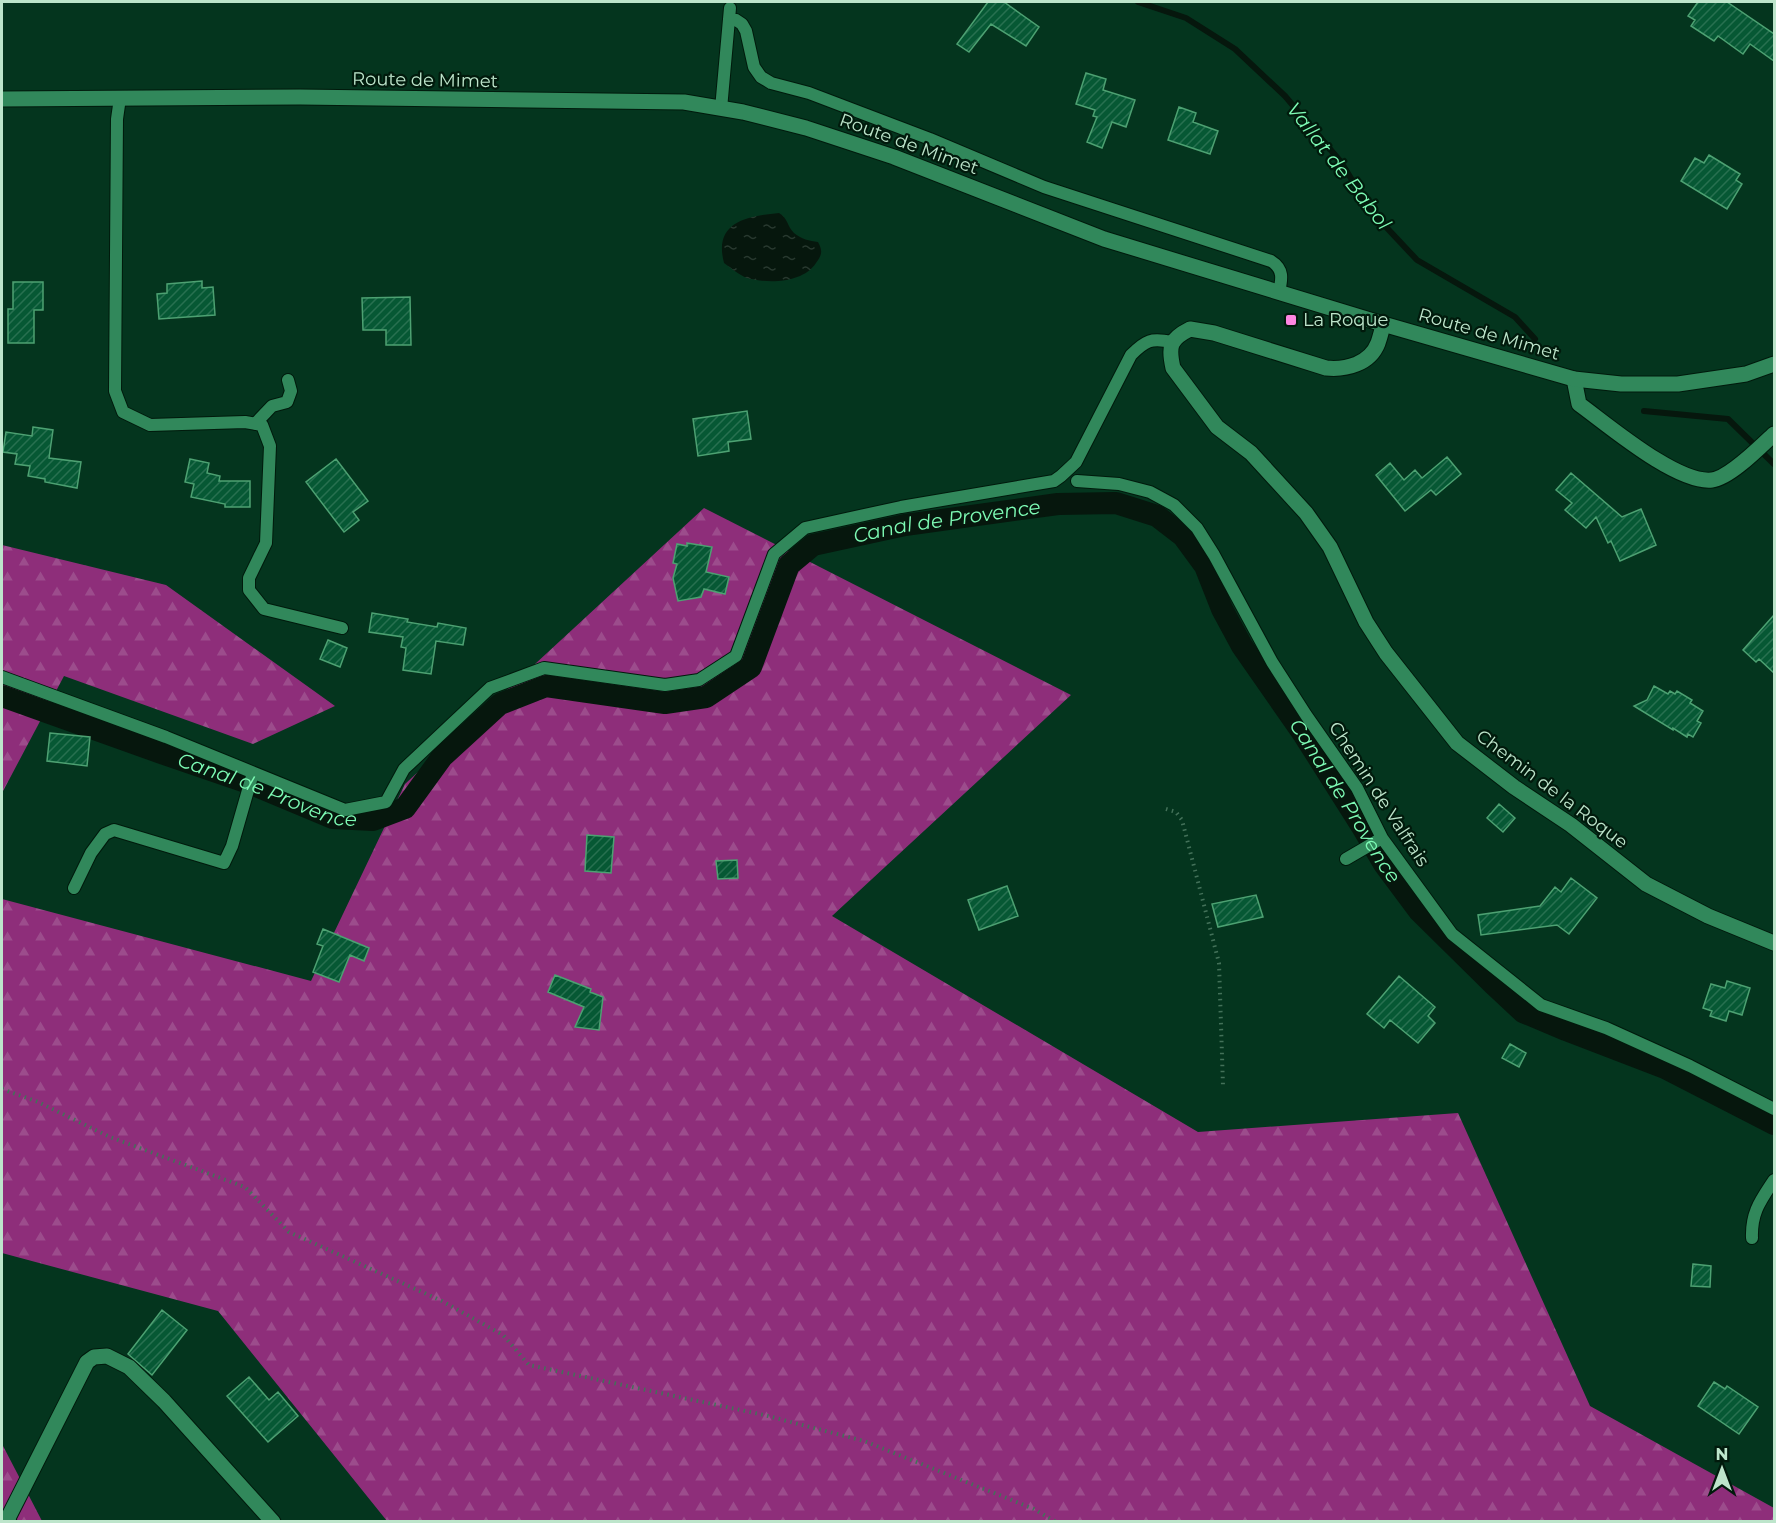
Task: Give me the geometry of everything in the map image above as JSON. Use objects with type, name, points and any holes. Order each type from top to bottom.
[{"type":"main road","name":"Route de Mimet","points":[[2,99],[300,98],[684,102],[743,112],[806,128],[894,157],[1104,239],[1383,324],[1575,379],[1621,384],[1678,384],[1746,374],[1774,364]]},
{"type":"main road","points":[[1173,342],[1190,329],[1202,330],[1326,368],[1338,369],[1362,362],[1372,353],[1378,345],[1383,324]]},
{"type":"main road","name":"Chemin de la Roque","points":[[1173,342],[1170,349],[1173,368],[1217,427],[1251,453],[1306,513],[1330,547],[1371,630],[1386,653],[1457,743],[1514,787],[1571,825],[1646,884],[1708,916],[1774,943]]},
{"type":"main road","points":[[1575,379],[1579,404],[1636,447],[1692,478],[1714,480],[1735,469],[1774,434]]},
{"type":"main road","points":[[9,1521],[7,1520],[87,1362],[94,1357],[107,1356],[129,1367],[164,1401],[273,1521]]},
{"type":"lane","points":[[721,109],[730,13],[746,31],[754,67],[761,77],[771,83],[809,93],[875,118],[1044,187],[1271,261],[1282,272],[1279,292]]},
{"type":"lane","points":[[120,98],[117,119],[115,391],[123,412],[150,425],[245,422],[262,425],[270,446],[266,543],[249,578],[249,590],[264,609],[342,628]]},
{"type":"lane","points":[[2,676],[166,736],[345,810],[386,802],[404,769],[490,688],[544,668],[665,685],[699,680],[736,656],[774,554],[805,528],[901,507],[1054,481],[1076,462],[1131,355],[1142,344],[1157,339],[1173,342]]},
{"type":"lane","points":[[255,424],[273,406],[287,402],[291,391],[288,380]]},
{"type":"lane","name":"Chemin de Valfrais","points":[[1077,481],[1119,484],[1150,492],[1174,505],[1197,528],[1272,662],[1357,788],[1380,839],[1452,934],[1541,1005],[1627,1037],[1774,1109]]},
{"type":"lane","points":[[74,888],[91,853],[105,834],[114,830],[224,863],[232,846],[253,773]]},
{"type":"lane","points":[[1346,859],[1380,839]]},
{"type":"lane","points":[[1752,1238],[1756,1207],[1774,1180]]},
{"type":"path","points":[[1166,809],[1176,812],[1182,820],[1219,963],[1223,1086]]},
{"type":"path","points":[[2,1089],[38,1102],[110,1137],[245,1187],[289,1232],[442,1300],[503,1335],[529,1365],[764,1415],[864,1441],[1034,1509],[1056,1521]]},
{"type":"green space","points":[[704,508],[1071,695],[832,916],[1198,1132],[1458,1113],[1590,1406],[1774,1508],[1774,1521],[387,1521],[218,1311],[2,1253],[2,899],[311,981],[405,784]]},
{"type":"green space","points":[[2,545],[166,585],[335,706],[253,744],[64,676],[2,793]]},
{"type":"green space","points":[[2,1444],[42,1521],[2,1521]]},
{"type":"water","points":[[779,213],[797,235],[818,242],[821,255],[810,270],[794,278],[765,281],[744,277],[724,263],[723,238],[728,230],[745,219]]},
{"type":"building","points":[[988,2],[1004,2],[1039,27],[1026,46],[991,24],[969,52],[957,44]]},
{"type":"building","points":[[1698,2],[1727,2],[1774,34],[1774,61],[1750,44],[1743,54],[1718,36],[1714,41],[1691,26],[1695,20],[1688,16]]},
{"type":"building","points":[[1086,73],[1106,79],[1103,90],[1135,100],[1126,127],[1112,122],[1102,148],[1087,142],[1097,117],[1093,116],[1095,110],[1076,104]]},
{"type":"building","points":[[1179,107],[1196,113],[1193,122],[1218,131],[1210,154],[1168,140]]},
{"type":"building","points":[[1709,155],[1740,174],[1736,180],[1742,184],[1727,209],[1681,181],[1695,158],[1704,163]]},
{"type":"building","points":[[202,281],[202,288],[213,287],[215,315],[159,319],[157,294],[167,293],[167,284]]},
{"type":"building","points":[[13,282],[43,282],[43,310],[34,310],[34,343],[8,343],[8,309],[13,309]]},
{"type":"building","points":[[410,297],[411,345],[386,345],[386,330],[363,330],[362,298]]},
{"type":"building","points":[[747,411],[751,439],[728,442],[729,451],[698,456],[693,419]]},
{"type":"building","points":[[33,427],[53,430],[49,458],[81,462],[77,488],[28,476],[30,466],[15,464],[17,454],[3,452],[6,432],[32,436]]},
{"type":"building","points":[[1447,457],[1461,474],[1436,495],[1431,490],[1405,511],[1376,475],[1390,463],[1404,480],[1415,470],[1422,478]]},
{"type":"building","points":[[190,459],[209,463],[207,473],[220,476],[219,481],[250,481],[250,507],[225,507],[225,504],[191,497],[194,484],[185,482]]},
{"type":"building","points":[[336,459],[368,501],[353,512],[359,520],[344,532],[306,482]]},
{"type":"building","points":[[1571,473],[1622,517],[1641,509],[1656,545],[1620,561],[1611,541],[1608,543],[1596,517],[1586,528],[1565,510],[1572,503],[1556,490]]},
{"type":"building","points":[[687,543],[712,547],[706,572],[729,577],[725,594],[704,589],[701,597],[678,601],[673,578],[677,564],[673,563],[677,544],[687,546]]},
{"type":"building","points":[[372,613],[437,627],[438,623],[466,628],[463,645],[436,641],[431,674],[403,670],[406,648],[401,647],[403,637],[369,632]]},
{"type":"building","points":[[1774,615],[1774,673],[1759,659],[1756,662],[1743,650]]},
{"type":"building","points":[[328,640],[347,648],[340,667],[320,659]]},
{"type":"building","points":[[1654,686],[1668,694],[1670,691],[1675,694],[1677,691],[1692,700],[1690,703],[1703,711],[1697,721],[1701,723],[1693,737],[1688,734],[1687,737],[1673,728],[1673,730],[1634,706],[1647,700]]},
{"type":"building","points":[[50,733],[90,737],[87,766],[47,761]]},
{"type":"building","points":[[1499,804],[1515,818],[1503,832],[1487,818]]},
{"type":"building","points":[[587,835],[614,837],[611,873],[585,871]]},
{"type":"building","points":[[737,860],[738,878],[718,879],[716,861]]},
{"type":"building","points":[[1571,878],[1597,898],[1569,934],[1557,925],[1481,935],[1478,915],[1540,906],[1555,887],[1561,892]]},
{"type":"building","points":[[1007,886],[1018,916],[979,930],[968,900]]},
{"type":"building","points":[[1256,895],[1263,917],[1218,927],[1212,904]]},
{"type":"building","points":[[323,929],[369,948],[364,961],[350,955],[339,982],[313,972],[323,946],[317,944]]},
{"type":"building","points":[[555,975],[591,989],[590,992],[603,997],[599,1030],[575,1027],[584,1007],[548,992]]},
{"type":"building","points":[[1399,976],[1435,1007],[1428,1016],[1435,1023],[1418,1043],[1390,1020],[1384,1028],[1367,1014]]},
{"type":"building","points":[[1727,981],[1750,988],[1742,1015],[1729,1011],[1726,1021],[1710,1016],[1712,1011],[1703,1008],[1711,984],[1725,988]]},
{"type":"building","points":[[1510,1044],[1526,1053],[1519,1067],[1502,1058]]},
{"type":"building","points":[[1693,1264],[1711,1266],[1710,1287],[1691,1286]]},
{"type":"building","points":[[162,1310],[187,1330],[152,1375],[128,1354]]},
{"type":"building","points":[[249,1377],[269,1400],[278,1392],[298,1416],[268,1442],[227,1396]]},
{"type":"building","points":[[1714,1382],[1725,1389],[1727,1386],[1758,1407],[1739,1434],[1698,1406]]},
{"type":"waterway","name":"Vallat de Babol","points":[[1138,2],[1186,18],[1235,49],[1285,96],[1341,162],[1371,211],[1417,260],[1515,317],[1535,339]]},
{"type":"waterway","name":"Vallat de Babol","points":[[1644,411],[1728,419],[1774,464]]},
{"type":"waterway","name":"Canal de Provence","points":[[2,696],[249,783],[333,818],[373,820],[405,808],[442,757],[500,704],[546,686],[665,703],[706,697],[751,667],[789,565],[813,545],[905,525],[1058,504],[1116,503],[1157,516],[1183,536],[1205,566],[1222,609],[1242,646],[1304,735],[1384,864],[1419,911],[1493,984],[1523,1012],[1665,1068],[1774,1124]]},
{"type":"place","name":"La Roque","points":[[1291,320]]}]
